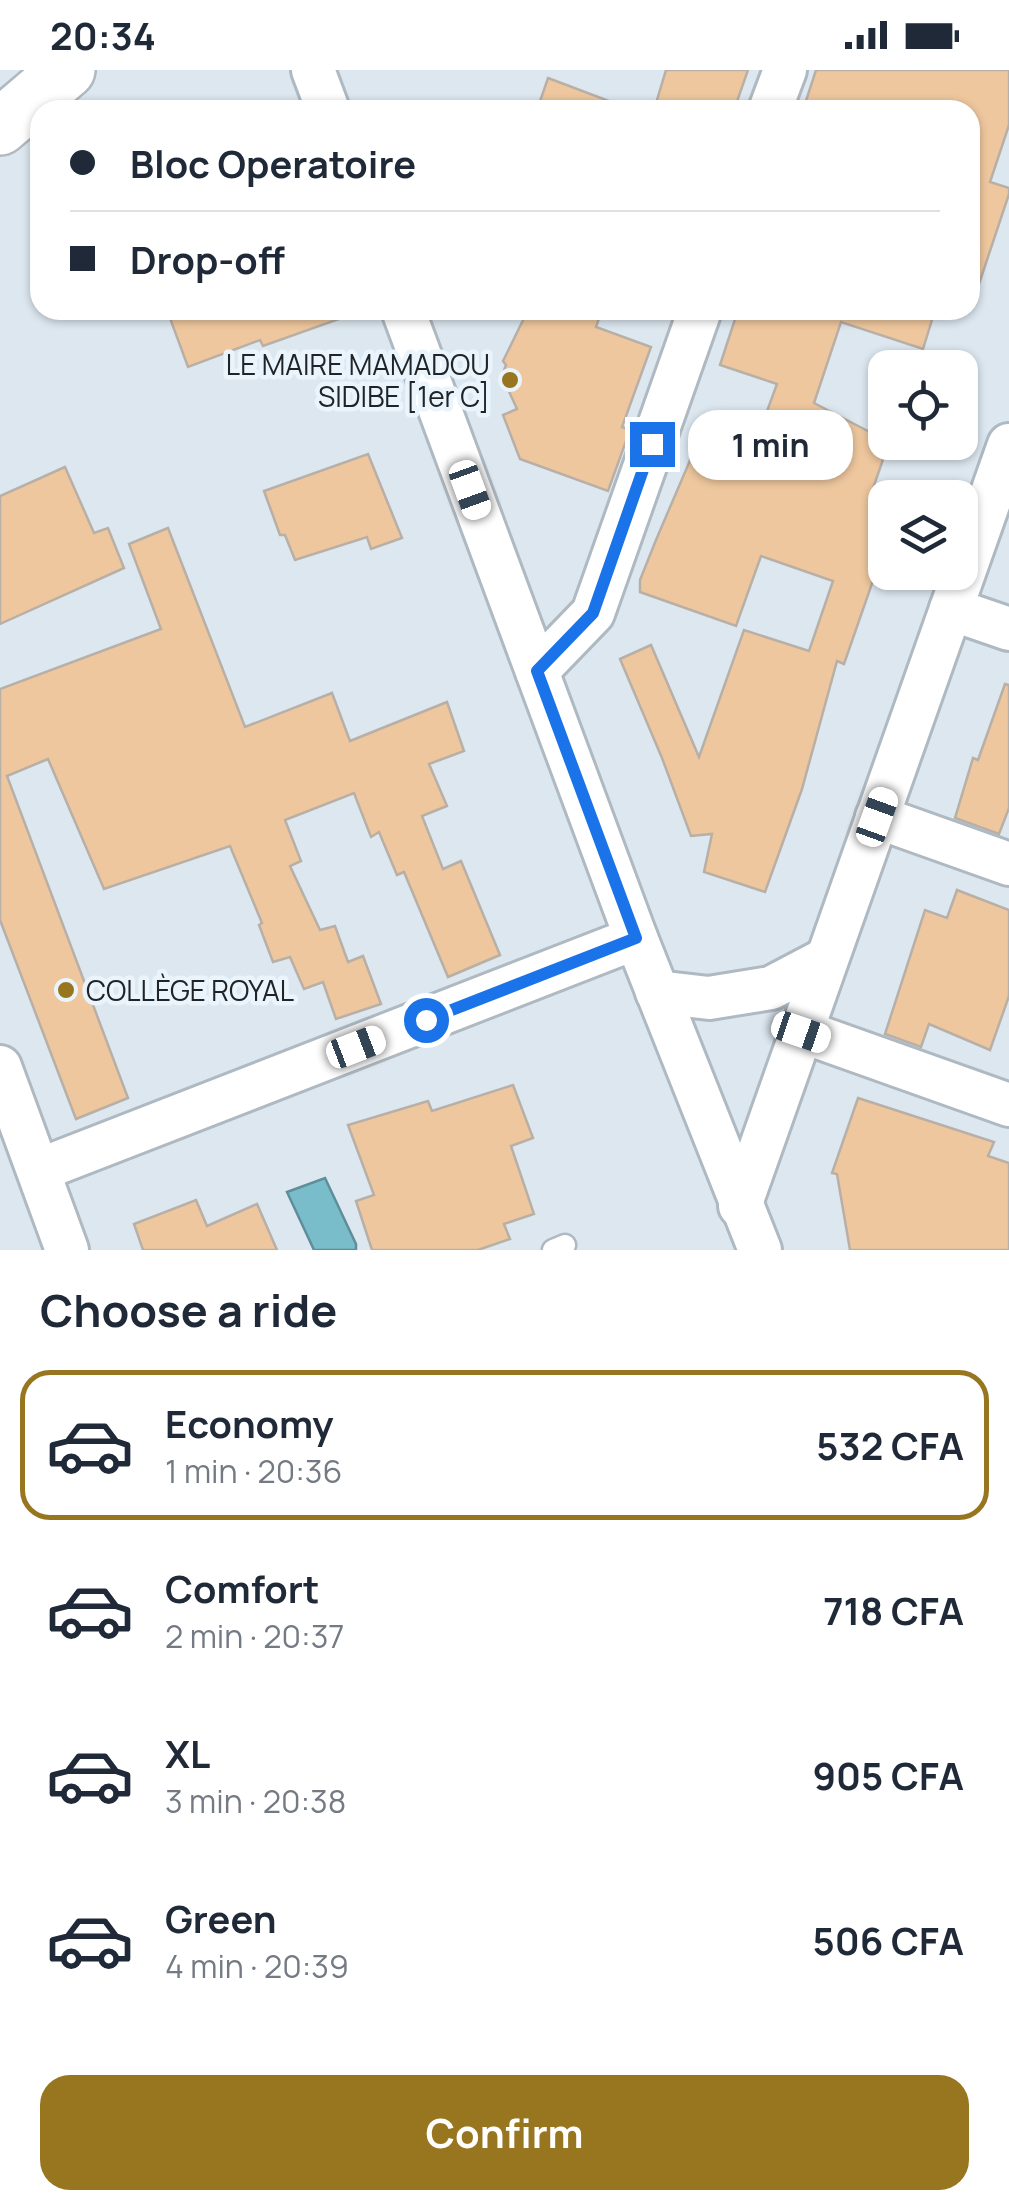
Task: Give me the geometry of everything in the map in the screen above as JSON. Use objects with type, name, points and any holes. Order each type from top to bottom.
[{"type":"highway","points":[[32,100],[67,70]]},
{"type":"highway","points":[[0,127],[30,101]]},
{"type":"street","points":[[313,70],[324,100]]},
{"type":"street","points":[[774,100],[784,70]]},
{"type":"street","points":[[406,320],[636,938],[760,1250]]},
{"type":"street","points":[[537,671],[593,613],[696,320]]},
{"type":"street","points":[[740,1206],[1009,445]]},
{"type":"street","points":[[951,608],[1009,629]]},
{"type":"street","points":[[877,817],[1009,864]]},
{"type":"street","points":[[39,1170],[636,938]]},
{"type":"street","points":[[658,992],[709,998],[771,988],[826,959]]},
{"type":"street","points":[[801,1032],[1009,1105]]},
{"type":"street","points":[[0,1066],[67,1250]]},
{"type":"water","points":[[325,1178],[356,1250],[314,1250],[287,1192]]},
{"type":"building","points":[[666,70],[748,70],[738,100],[657,100]]},
{"type":"building","points":[[816,70],[1009,70],[1009,125],[990,182],[1009,188],[1009,194],[980,281],[980,100],[806,100]]},
{"type":"building","points":[[548,78],[606,100],[540,100]]},
{"type":"building","points":[[171,320],[336,320],[263,346],[260,340],[188,367]]},
{"type":"building","points":[[523,320],[598,320],[596,327],[651,347],[622,427],[630,430],[608,491],[520,459],[503,415],[517,409],[502,376],[506,365],[503,361]]},
{"type":"building","points":[[735,320],[932,320],[923,349],[841,322],[814,403],[868,431],[868,460],[883,460],[876,480],[868,480],[870,590],[844,664],[837,661],[802,789],[765,892],[704,872],[712,834],[691,836],[620,659],[651,645],[699,757],[744,630],[809,651],[833,581],[761,556],[736,626],[640,592],[640,580],[697,444],[748,463],[777,384],[720,365]]},
{"type":"building","points":[[368,454],[402,538],[371,549],[367,537],[295,560],[285,535],[280,535],[264,491]]},
{"type":"building","points":[[65,467],[94,533],[108,528],[124,568],[0,624],[0,496]]},
{"type":"building","points":[[168,528],[245,727],[332,693],[350,741],[447,702],[464,751],[429,764],[447,806],[422,816],[443,869],[461,861],[500,955],[448,977],[404,872],[397,875],[379,832],[371,837],[354,793],[285,820],[301,861],[290,866],[320,930],[335,926],[348,962],[363,956],[381,1004],[336,1019],[323,982],[304,989],[290,957],[273,962],[259,925],[262,923],[230,846],[104,889],[48,759],[7,776],[128,1098],[76,1119],[0,920],[0,689],[161,629],[129,544]]},
{"type":"building","points":[[1005,684],[1009,685],[1009,808],[999,834],[955,818],[973,758],[978,760]]},
{"type":"building","points":[[957,890],[1009,910],[1009,996],[990,1050],[929,1024],[921,1047],[885,1034],[925,910],[947,918]]},
{"type":"building","points":[[513,1085],[533,1138],[511,1146],[534,1214],[504,1224],[510,1239],[478,1250],[372,1250],[356,1201],[374,1195],[348,1125],[428,1101],[432,1111]]},
{"type":"building","points":[[858,1098],[994,1142],[988,1156],[1009,1163],[1009,1250],[850,1250],[837,1174],[832,1173]]},
{"type":"building","points":[[196,1200],[207,1226],[257,1204],[277,1250],[143,1250],[134,1224]]},
{"type":"place","name":"LE MAIRE MAMADOU SIDIBE [1er C]","points":[[510,380]]},
{"type":"place","name":"COLLÈGE ROYAL","points":[[66,990]]},
{"type":"route","points":[[426,1020],[636,938],[537,671],[593,613],[652,444]]}]
